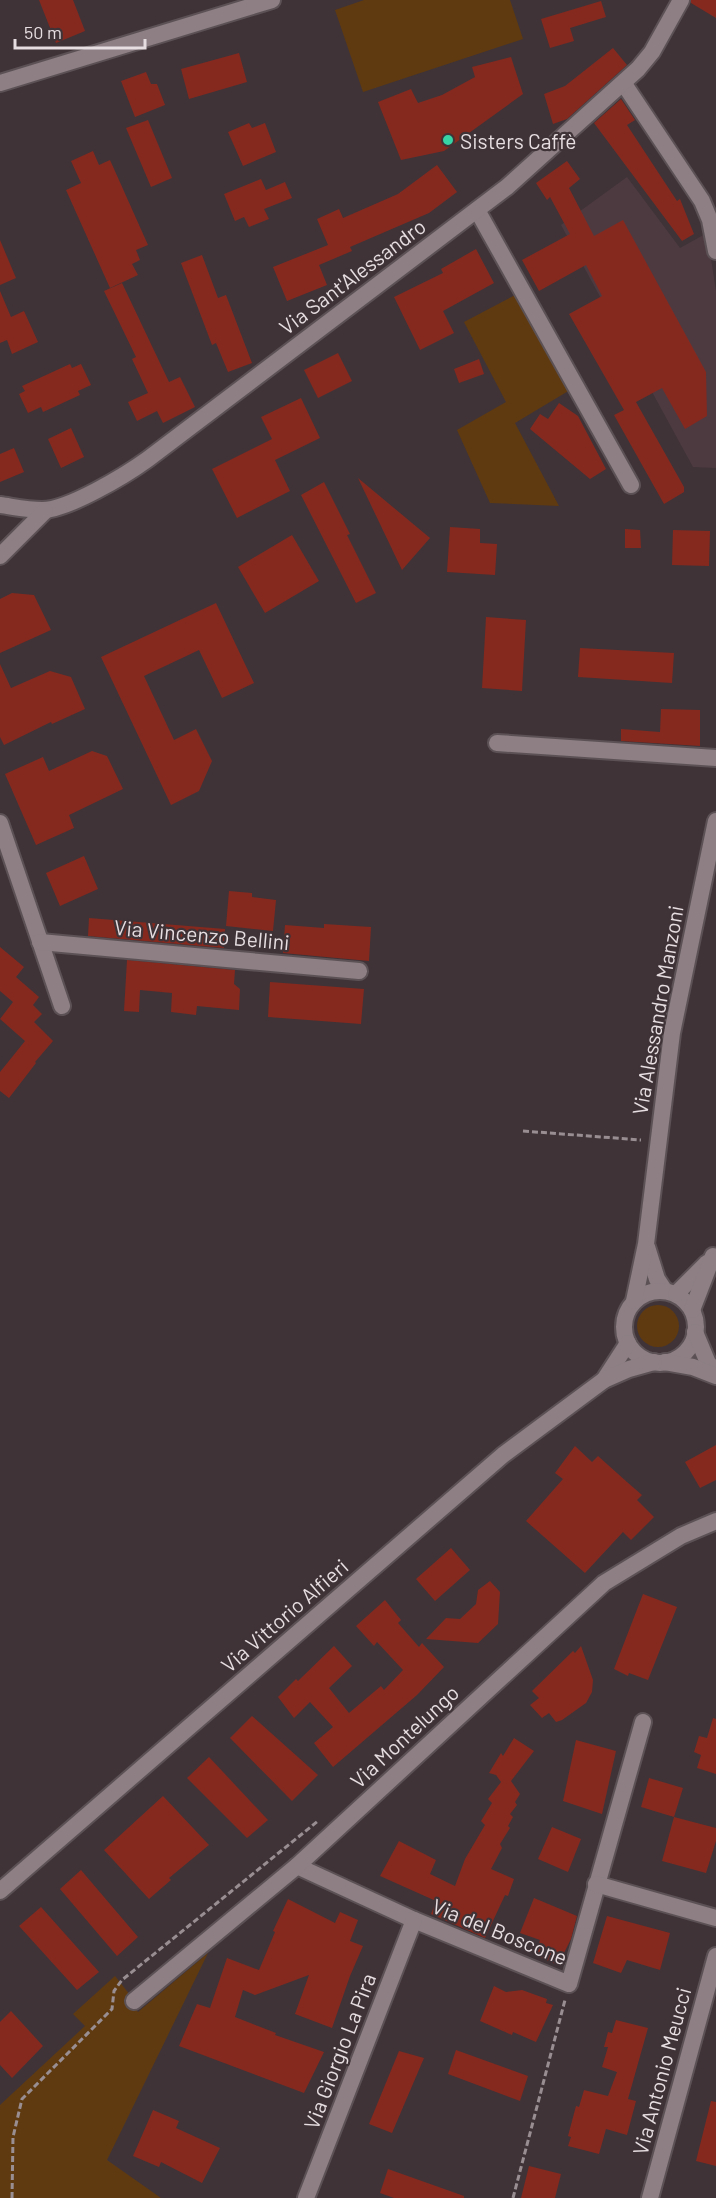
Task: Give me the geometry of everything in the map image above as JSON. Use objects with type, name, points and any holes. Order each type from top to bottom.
[{"type":"street","points":[[0,83],[272,0]]},
{"type":"street","name":"Via Sant'Alessandro","points":[[0,505],[45,511],[96,490],[140,465],[507,187],[624,84],[652,52],[681,0]]},
{"type":"street","points":[[624,84],[702,201],[710,220],[716,251]]},
{"type":"street","points":[[477,210],[631,484]]},
{"type":"street","points":[[0,555],[45,511]]},
{"type":"street","points":[[496,743],[716,758]]},
{"type":"street","name":"Via Alessandro Manzoni","points":[[634,1301],[646,1244],[672,1033],[716,821]]},
{"type":"street","points":[[0,823],[62,1006]]},
{"type":"street","name":"Via Vincenzo Bellini","points":[[40,942],[360,971]]},
{"type":"street","name":"Via Alessandro Manzoni","points":[[646,1244],[657,1279],[670,1293]]},
{"type":"street","points":[[670,1293],[715,1255]]},
{"type":"street","points":[[692,1310],[715,1255]]},
{"type":"street","points":[[660,1362],[676,1359],[685,1352],[692,1343],[695,1321],[692,1310],[685,1301],[670,1293],[654,1291],[634,1301],[627,1310],[624,1332],[634,1352],[644,1359],[660,1362],[693,1367],[716,1374]]},
{"type":"street","points":[[695,1332],[708,1363],[716,1374]]},
{"type":"street","name":"Via Vittorio Alfieri","points":[[604,1380],[628,1343]]},
{"type":"street","name":"Via Vittorio Alfieri","points":[[0,1891],[503,1455],[604,1380],[629,1369],[660,1362]]},
{"type":"street","name":"Via Montelungo","points":[[134,2001],[297,1866],[604,1583],[681,1536],[716,1521]]},
{"type":"street","name":"Via del Boscone","points":[[297,1866],[414,1920],[569,1984],[643,1722]]},
{"type":"street","points":[[596,1884],[716,1918]]},
{"type":"street","name":"Via Giorgio La Pira","points":[[306,2198],[414,1920]]},
{"type":"street","name":"Via Antonio Meucci","points":[[650,2198],[716,1956]]},
{"type":"path","points":[[523,1131],[657,1142]]},
{"type":"path","points":[[513,2198],[569,1984]]},
{"type":"shaded area","points":[[364,0],[510,0],[523,39],[363,92],[335,10]]},
{"type":"shaded area","points":[[627,177],[680,248],[707,233],[716,291],[716,468],[693,467],[561,225]]},
{"type":"shaded area","points":[[517,294],[570,390],[515,423],[559,506],[490,503],[457,430],[506,402],[464,322]]},
{"type":"shaded area","points":[[658,1305],[666,1306],[673,1311],[678,1318],[678,1334],[673,1341],[666,1346],[658,1347],[650,1346],[643,1341],[638,1334],[637,1326],[638,1318],[643,1311],[650,1306]]},
{"type":"shaded area","points":[[208,1953],[107,2160],[161,2198],[0,2198],[0,2105],[85,2026],[73,2014],[115,1976],[130,1995],[126,1998],[138,2012]]},
{"type":"building","points":[[39,0],[73,0],[85,31],[56,43]]},
{"type":"building","points":[[691,0],[716,0],[716,18],[691,3]]},
{"type":"building","points":[[601,1],[606,17],[570,28],[574,41],[550,48],[541,19]]},
{"type":"building","points":[[613,48],[627,65],[567,119],[553,124],[544,94],[565,86]]},
{"type":"building","points":[[239,53],[247,82],[189,99],[181,69]]},
{"type":"building","points":[[511,57],[523,94],[444,151],[401,160],[378,102],[411,89],[418,103],[442,95],[475,77],[472,67]]},
{"type":"building","points":[[146,72],[151,84],[157,84],[165,105],[135,117],[121,81]]},
{"type":"building","points":[[621,99],[635,120],[627,125],[677,201],[680,199],[694,234],[682,241],[594,123]]},
{"type":"building","points":[[148,120],[172,178],[151,187],[126,128]]},
{"type":"building","points":[[249,123],[252,128],[265,123],[276,152],[243,166],[228,132]]},
{"type":"building","points":[[93,151],[99,165],[110,160],[148,245],[136,250],[140,260],[132,264],[138,275],[110,288],[66,190],[81,183],[71,161]]},
{"type":"building","points":[[567,161],[580,179],[569,188],[594,236],[623,220],[706,372],[707,416],[685,429],[662,388],[636,402],[684,487],[684,492],[664,504],[614,415],[624,410],[569,314],[602,296],[586,265],[539,291],[522,260],[570,234],[550,197],[547,200],[536,183]]},
{"type":"building","points":[[437,165],[457,192],[429,213],[350,247],[352,251],[319,265],[327,285],[287,301],[273,267],[328,245],[317,219],[339,209],[343,218],[398,194]]},
{"type":"building","points":[[261,179],[266,190],[285,182],[292,198],[264,209],[269,219],[249,227],[244,217],[235,221],[224,194]]},
{"type":"building","points":[[0,240],[16,278],[0,285]]},
{"type":"building","points":[[476,249],[494,283],[443,311],[454,333],[420,350],[394,297],[443,273],[441,269]]},
{"type":"building","points":[[202,255],[218,298],[226,295],[252,363],[228,372],[216,343],[212,345],[181,263]]},
{"type":"building","points":[[122,283],[169,382],[180,377],[195,407],[163,423],[157,411],[137,421],[128,402],[148,393],[132,359],[136,357],[104,291]]},
{"type":"building","points":[[0,291],[11,317],[24,311],[38,342],[12,354],[7,340],[0,343]]},
{"type":"building","points":[[338,353],[352,381],[318,398],[304,370]]},
{"type":"building","points":[[479,359],[484,374],[459,383],[454,369]]},
{"type":"building","points":[[70,364],[72,368],[81,364],[91,385],[78,391],[80,395],[43,412],[41,407],[28,413],[19,394],[25,391],[22,386]]},
{"type":"building","points":[[301,398],[320,438],[275,460],[290,491],[237,518],[212,469],[272,439],[261,417]]},
{"type":"building","points":[[559,403],[578,416],[606,469],[590,479],[530,429],[540,414],[548,419]]},
{"type":"building","points":[[71,428],[84,457],[61,468],[48,439]]},
{"type":"building","points":[[14,448],[24,472],[0,482],[0,454]]},
{"type":"building","points":[[358,478],[430,538],[402,570]]},
{"type":"building","points":[[324,482],[376,593],[356,603],[301,495]]},
{"type":"building","points":[[450,527],[480,529],[480,543],[497,544],[495,575],[447,572]]},
{"type":"building","points":[[625,529],[640,530],[641,548],[625,548]]},
{"type":"building","points":[[673,530],[710,531],[709,566],[672,565]]},
{"type":"building","points":[[292,535],[319,581],[265,613],[238,567]]},
{"type":"building","points":[[12,593],[34,595],[51,630],[0,653],[0,599]]},
{"type":"building","points":[[216,603],[254,683],[222,698],[199,650],[144,676],[174,740],[196,729],[212,761],[199,791],[171,805],[101,657]]},
{"type":"building","points":[[486,617],[526,620],[522,691],[482,688]]},
{"type":"building","points":[[580,648],[674,653],[672,683],[578,677]]},
{"type":"building","points":[[0,664],[11,688],[50,671],[71,677],[85,709],[52,724],[51,722],[4,745],[0,737]]},
{"type":"building","points":[[661,709],[700,710],[700,746],[621,741],[621,729],[660,732]]},
{"type":"building","points":[[92,751],[107,756],[123,789],[69,815],[74,828],[36,845],[5,774],[43,757],[49,771]]},
{"type":"building","points":[[84,856],[98,889],[60,906],[46,873]]},
{"type":"building","points":[[229,891],[252,893],[252,897],[276,900],[273,931],[226,926]]},
{"type":"building","points":[[89,918],[225,929],[224,948],[88,936]]},
{"type":"building","points":[[324,924],[371,927],[369,961],[283,953],[285,925],[324,928]]},
{"type":"building","points":[[0,947],[24,967],[16,977],[39,997],[33,1005],[42,1014],[34,1022],[53,1041],[9,1098],[0,1091],[0,1072],[25,1041],[0,1019],[13,1002],[0,991]]},
{"type":"building","points":[[127,960],[235,970],[234,984],[240,989],[239,1010],[197,1006],[196,1015],[171,1012],[172,993],[140,990],[139,1012],[124,1011]]},
{"type":"building","points":[[270,982],[364,989],[361,1024],[268,1017]]},
{"type":"building","points":[[716,1445],[716,1480],[700,1488],[685,1462]]},
{"type":"building","points":[[575,1446],[592,1462],[598,1456],[642,1495],[637,1500],[654,1517],[631,1540],[623,1532],[585,1573],[526,1521],[563,1479],[555,1473]]},
{"type":"building","points":[[451,1548],[470,1570],[435,1601],[416,1579]]},
{"type":"building","points":[[490,1581],[500,1592],[498,1624],[478,1643],[426,1639],[446,1618],[460,1619],[476,1604],[478,1590]]},
{"type":"building","points":[[643,1594],[677,1607],[648,1680],[629,1673],[628,1676],[614,1669]]},
{"type":"building","points":[[385,1600],[401,1620],[398,1623],[419,1647],[422,1643],[444,1667],[417,1695],[333,1767],[314,1743],[333,1727],[310,1702],[294,1718],[278,1697],[334,1646],[352,1666],[329,1688],[349,1713],[381,1686],[384,1690],[403,1670],[377,1642],[374,1646],[356,1626]]},
{"type":"building","points":[[581,1646],[593,1680],[592,1692],[586,1703],[562,1720],[556,1722],[549,1713],[542,1718],[530,1705],[539,1698],[532,1691]]},
{"type":"building","points":[[252,1716],[318,1775],[292,1801],[230,1738]]},
{"type":"building","points":[[713,1718],[716,1719],[716,1774],[697,1768],[701,1755],[694,1752],[699,1736],[707,1738]]},
{"type":"building","points":[[514,1738],[534,1751],[511,1781],[520,1794],[515,1802],[517,1805],[510,1814],[513,1817],[508,1826],[510,1828],[500,1844],[502,1848],[491,1869],[514,1879],[508,1896],[505,1895],[485,1938],[431,1914],[436,1901],[380,1876],[399,1841],[436,1860],[430,1874],[455,1886],[465,1859],[485,1825],[481,1821],[492,1803],[488,1799],[501,1782],[496,1775],[489,1773],[501,1753],[503,1756]]},
{"type":"building","points":[[576,1740],[616,1751],[602,1814],[563,1801]]},
{"type":"building","points":[[209,1757],[268,1820],[247,1838],[187,1778]]},
{"type":"building","points":[[649,1778],[683,1788],[674,1817],[641,1807]]},
{"type":"building","points":[[163,1796],[209,1845],[169,1878],[171,1880],[149,1899],[104,1850]]},
{"type":"building","points":[[674,1817],[716,1828],[716,1841],[706,1873],[662,1861]]},
{"type":"building","points":[[552,1827],[581,1839],[568,1872],[538,1859]]},
{"type":"building","points":[[81,1870],[138,1937],[117,1956],[60,1889]]},
{"type":"building","points":[[534,1898],[577,1916],[571,1939],[558,1965],[535,1955],[540,1940],[520,1933]]},
{"type":"building","points":[[288,1899],[335,1923],[340,1912],[358,1920],[350,1941],[363,1946],[332,2028],[295,2014],[309,1975],[255,1995],[243,1990],[235,2017],[276,2033],[275,2035],[324,2052],[304,2093],[179,2046],[197,2004],[210,2008],[227,1958],[259,1970]]},
{"type":"building","points":[[41,1907],[99,1972],[77,1990],[19,1926]]},
{"type":"building","points":[[607,1916],[670,1933],[660,1970],[627,1960],[621,1973],[593,1963]]},
{"type":"building","points":[[494,1986],[506,1992],[522,1990],[547,1999],[546,2003],[553,2005],[536,2042],[513,2032],[512,2035],[480,2021]]},
{"type":"building","points":[[11,2011],[43,2046],[12,2078],[0,2065],[0,2022]]},
{"type":"building","points":[[616,2020],[648,2028],[628,2099],[636,2101],[627,2135],[606,2129],[599,2154],[568,2146],[571,2137],[568,2136],[576,2106],[579,2107],[584,2090],[608,2096],[617,2072],[602,2067],[608,2047],[604,2047],[608,2032],[612,2033]]},
{"type":"building","points":[[456,2050],[528,2076],[520,2101],[448,2074]]},
{"type":"building","points":[[399,2051],[424,2058],[392,2133],[369,2124]]},
{"type":"building","points":[[711,2101],[716,2102],[716,2166],[696,2161]]},
{"type":"building","points":[[153,2110],[179,2121],[176,2128],[220,2148],[202,2183],[161,2162],[159,2167],[133,2156]]},
{"type":"building","points":[[529,2166],[561,2174],[555,2198],[521,2198]]},
{"type":"building","points":[[388,2169],[464,2196],[464,2198],[394,2198],[380,2193]]},
{"type":"place","name":"Sisters Caffè","points":[[448,140]]}]
